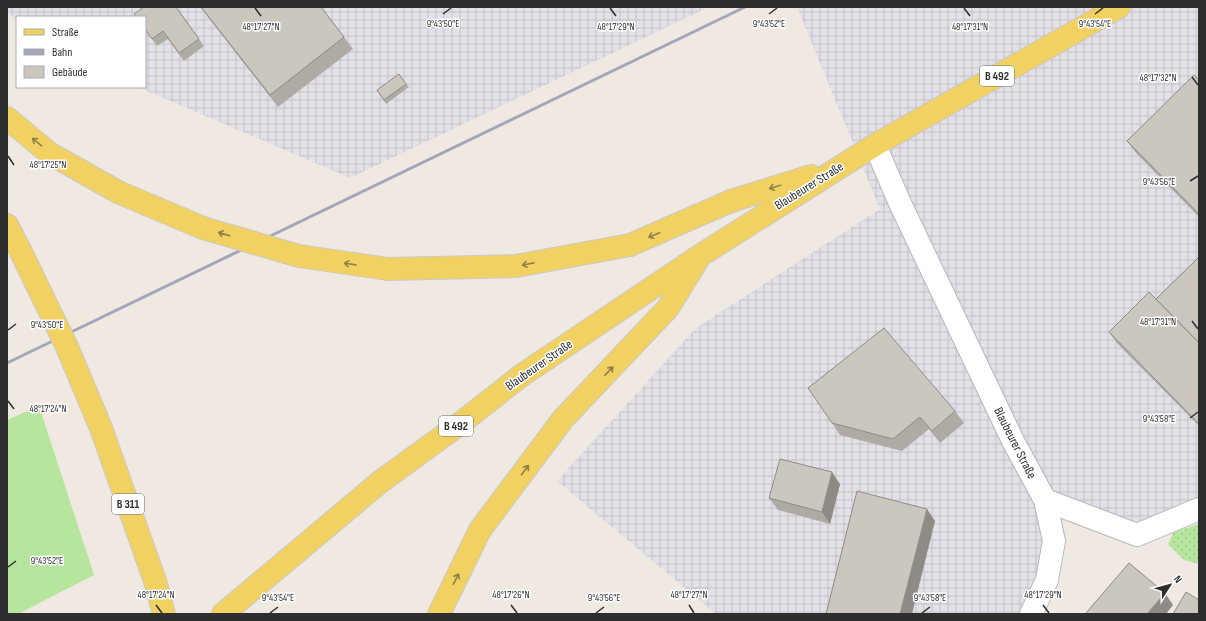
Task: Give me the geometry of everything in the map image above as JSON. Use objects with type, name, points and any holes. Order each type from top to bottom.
[{"type":"main road","name":"Blaubeurer Straße","points":[[223,614],[380,482],[457,426],[522,375],[701,255],[838,167],[1119,7]]},
{"type":"main road","points":[[7,118],[49,153],[118,192],[203,228],[299,256],[388,269],[516,266],[630,245],[731,201],[838,167]]},
{"type":"main road","name":"B 311","points":[[7,225],[67,347],[101,428],[155,582],[164,614]]},
{"type":"main road","points":[[438,614],[480,530],[563,419],[668,308],[701,255]]},
{"type":"street","name":"Blaubeurer Straße","points":[[875,145],[899,201],[1013,441],[1045,500],[1054,541],[1047,580],[1031,614]]},
{"type":"street","points":[[1045,500],[1137,535],[1199,509]]},
{"type":"shaded area","points":[[7,7],[709,7],[350,178],[140,88],[146,88],[146,16],[16,16],[16,21],[7,10]]},
{"type":"shaded area","points":[[797,7],[1199,7],[1199,509],[1137,535],[1045,501],[1054,541],[1031,614],[716,614],[557,481],[696,328],[880,209]]},
{"type":"green space","points":[[39,406],[94,575],[18,614],[7,614],[7,420]]},
{"type":"green space","points":[[1199,524],[1199,564],[1184,560],[1168,544],[1174,532]]},
{"type":"building","points":[[144,7],[176,7],[199,39],[179,53],[163,31],[152,39],[146,30],[146,16],[135,16],[134,14]]},
{"type":"building","points":[[201,7],[321,7],[344,37],[270,95]]},
{"type":"building","points":[[399,74],[406,84],[384,100],[377,90]]},
{"type":"building","points":[[1194,75],[1199,80],[1199,214],[1127,141]]},
{"type":"building","points":[[1199,257],[1199,343],[1156,299]]},
{"type":"building","points":[[1149,292],[1199,343],[1199,424],[1109,332]]},
{"type":"building","points":[[884,328],[955,411],[932,431],[920,417],[893,439],[832,423],[808,388]]},
{"type":"building","points":[[780,459],[832,472],[822,512],[769,498]]},
{"type":"building","points":[[857,491],[927,509],[900,614],[826,614]]},
{"type":"building","points":[[1129,563],[1165,593],[1147,614],[1087,614],[1086,613]]},
{"type":"building","points":[[1186,592],[1199,600],[1199,614],[1173,614]]},
{"type":"railway","points":[[7,363],[745,7]]}]
